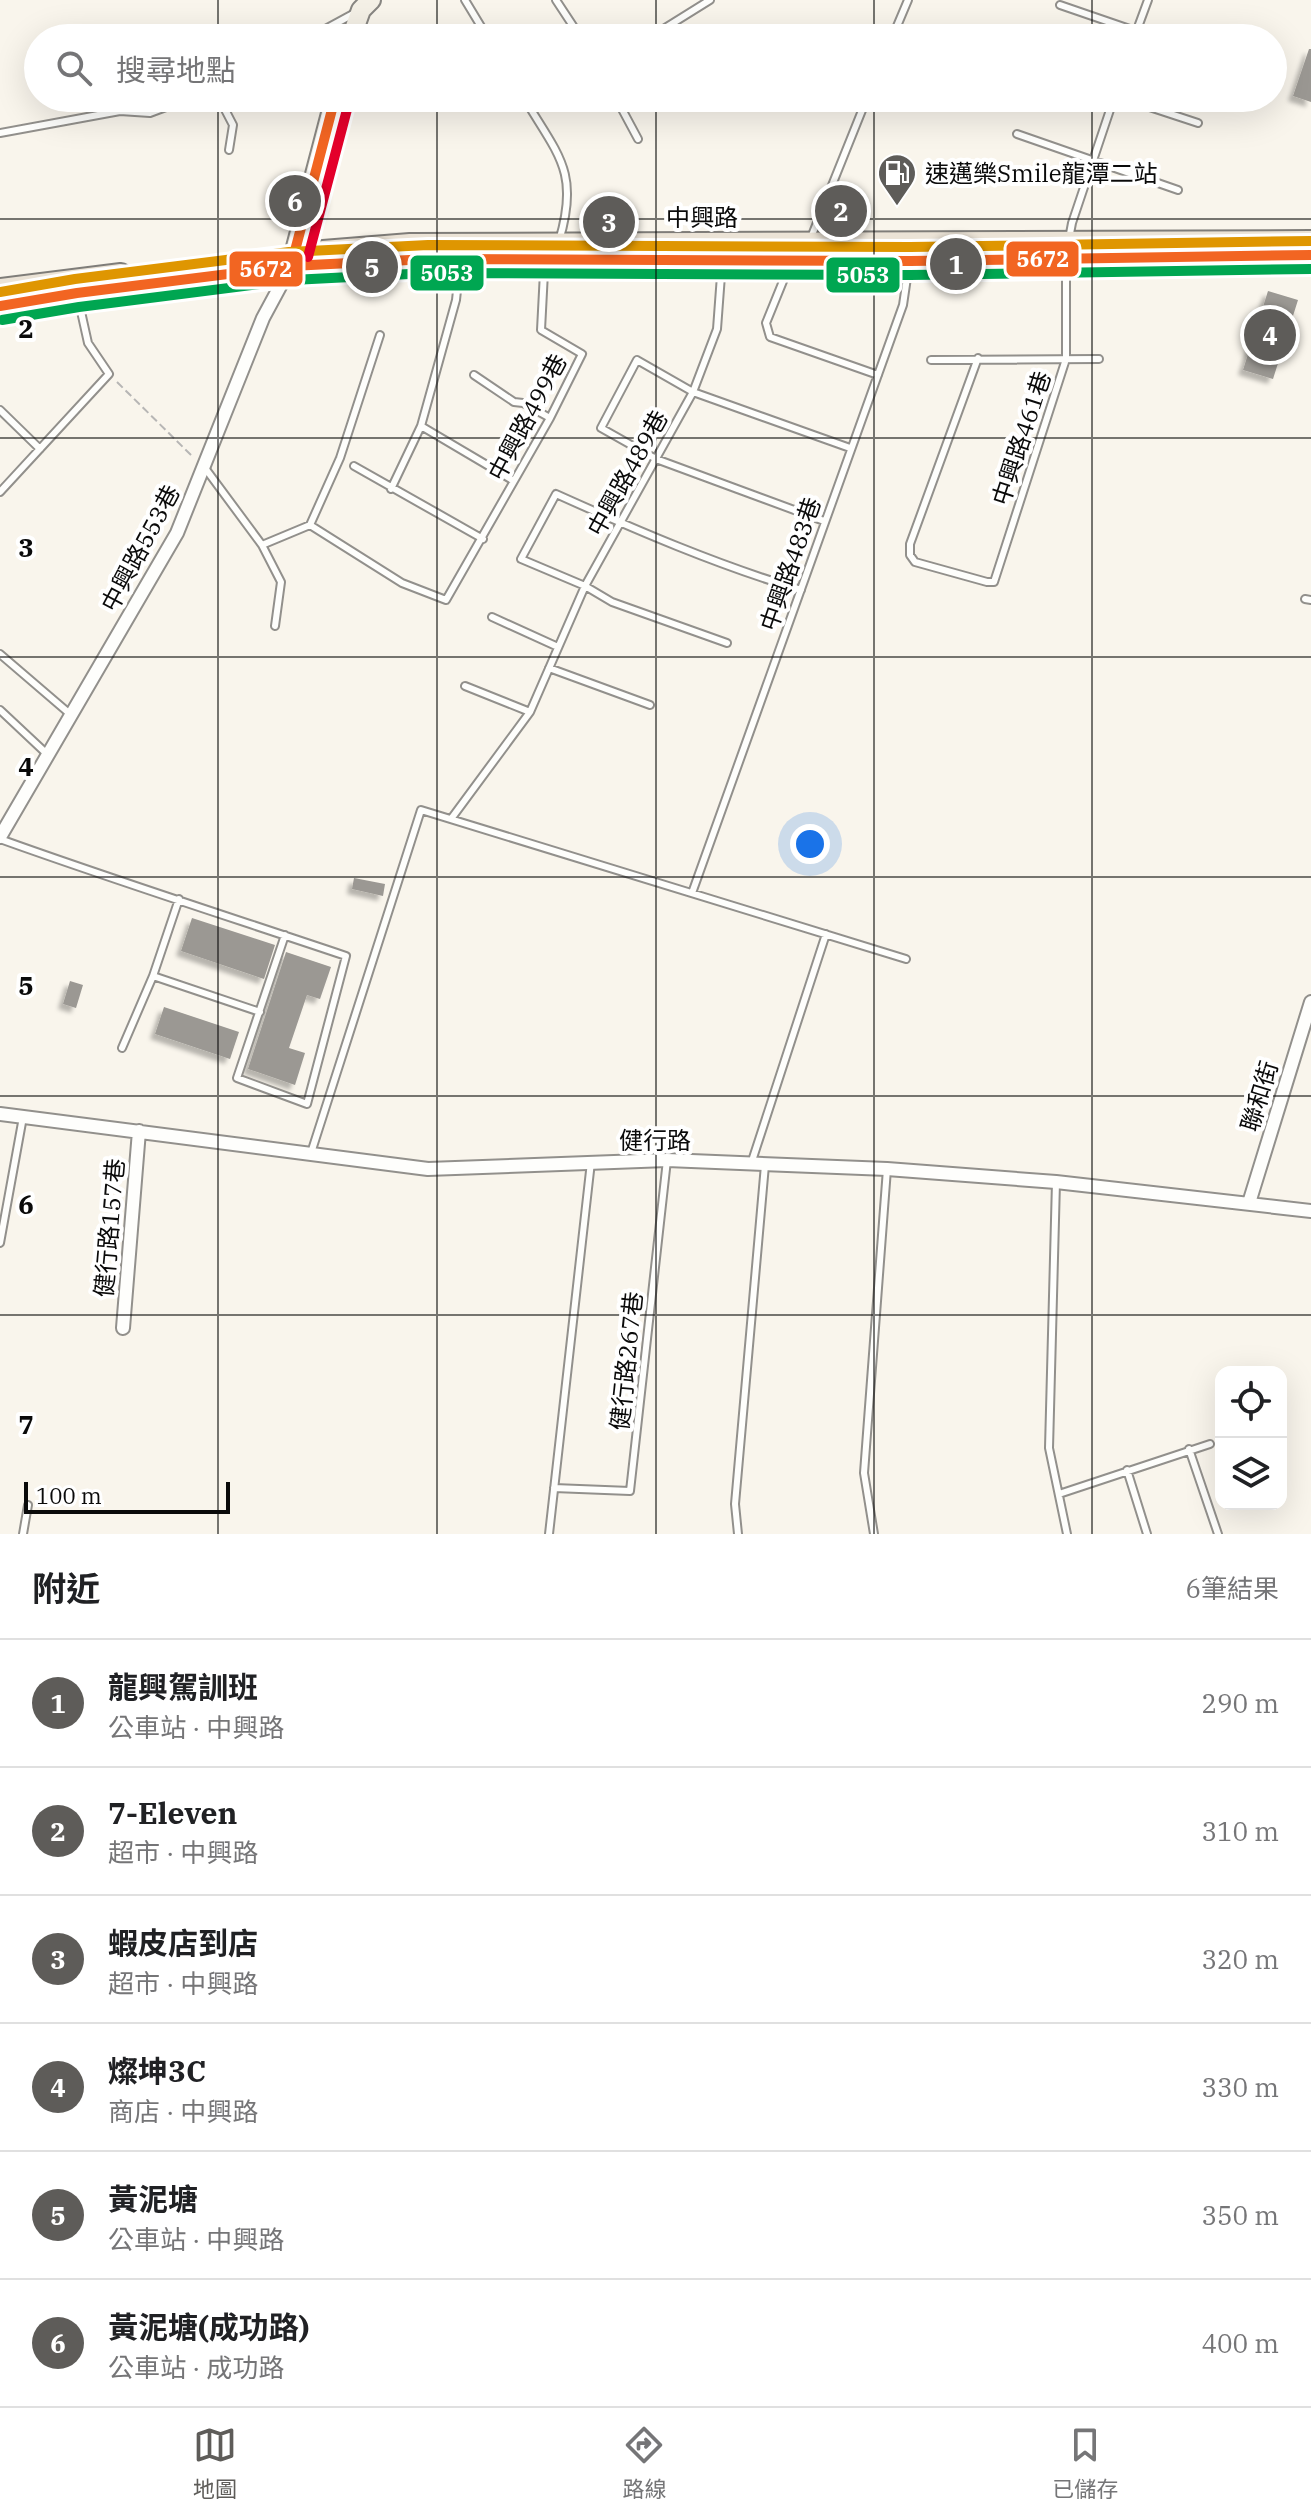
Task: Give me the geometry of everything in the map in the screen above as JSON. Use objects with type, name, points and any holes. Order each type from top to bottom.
[{"type":"main road","name":"中興路","points":[[0,289],[76,286],[410,244],[556,251],[803,254],[1067,250],[1311,241]]},
{"type":"main road","name":"中興路","points":[[1067,250],[1311,255]]},
{"type":"main road","name":"中興路","points":[[292,259],[460,259],[556,251]]},
{"type":"main road","name":"中興路","points":[[0,306],[76,286]]},
{"type":"street","points":[[356,24],[364,3]]},
{"type":"street","points":[[292,259],[331,112]]},
{"type":"street","name":"中興路553巷","points":[[0,838],[177,533],[263,318],[292,259]]},
{"type":"street","name":"聯和街","points":[[1249,1203],[1311,1002]]},
{"type":"street","name":"健行路","points":[[0,1114],[428,1169],[667,1160],[887,1169],[1056,1182],[1311,1211]]},
{"type":"street","name":"健行路157巷","points":[[123,1328],[139,1131]]},
{"type":"lane","points":[[465,0],[480,24]]},
{"type":"lane","points":[[676,24],[710,0]]},
{"type":"lane","points":[[898,24],[908,0]]},
{"type":"lane","points":[[1140,24],[1148,0]]},
{"type":"lane","points":[[559,1],[573,24]]},
{"type":"lane","points":[[331,24],[364,3]]},
{"type":"lane","points":[[1060,5],[1108,24]]},
{"type":"lane","points":[[0,133],[115,112]]},
{"type":"lane","points":[[226,112],[233,125],[229,150]]},
{"type":"lane","points":[[532,112],[565,166],[568,184],[564,222],[556,251]]},
{"type":"lane","points":[[624,112],[638,139]]},
{"type":"lane","points":[[861,112],[803,254],[766,323],[770,337],[878,375]]},
{"type":"lane","name":"中興路461巷","points":[[978,358],[910,544],[910,555],[915,562],[994,582],[1066,359],[1067,250],[1072,223],[1109,112]]},
{"type":"lane","points":[[1165,112],[1198,123]]},
{"type":"lane","points":[[1017,134],[1178,190]]},
{"type":"lane","name":"中興路499巷","points":[[310,525],[402,583],[446,600],[550,418],[582,354],[541,330],[544,272],[556,251]]},
{"type":"lane","name":"中興路489巷","points":[[451,819],[530,712],[585,586],[693,392],[717,329],[722,251]]},
{"type":"lane","name":"中興路483巷","points":[[692,893],[903,305],[911,252]]},
{"type":"lane","points":[[391,489],[421,426],[456,300],[460,259]]},
{"type":"lane","points":[[0,492],[109,374],[88,343],[76,286]]},
{"type":"lane","points":[[262,545],[310,525],[340,458],[380,335]]},
{"type":"lane","points":[[931,360],[1099,359]]},
{"type":"lane","points":[[824,521],[656,459],[601,428],[637,360],[693,392],[850,448]]},
{"type":"lane","points":[[474,375],[514,402],[523,403],[550,418]]},
{"type":"lane","points":[[0,410],[40,449]]},
{"type":"lane","points":[[421,426],[514,481]]},
{"type":"lane","points":[[354,466],[483,539]]},
{"type":"lane","points":[[205,468],[262,545],[281,582],[275,626]]},
{"type":"lane","points":[[727,643],[612,602],[585,586],[521,559],[556,494],[753,576],[801,590]]},
{"type":"lane","points":[[492,617],[558,647]]},
{"type":"lane","points":[[0,654],[72,716]]},
{"type":"lane","points":[[549,668],[650,705]]},
{"type":"lane","points":[[465,686],[530,712]]},
{"type":"lane","points":[[0,710],[49,756]]},
{"type":"lane","points":[[311,1153],[421,810],[906,959]]},
{"type":"lane","points":[[0,838],[111,879],[179,899],[285,935],[346,956],[307,1104],[237,1078],[285,935]]},
{"type":"lane","points":[[122,1048],[153,976],[179,899]]},
{"type":"lane","points":[[738,1534],[735,1504],[758,1164],[826,934]]},
{"type":"lane","points":[[153,976],[260,1012]]},
{"type":"lane","points":[[0,1243],[23,1116]]},
{"type":"lane","name":"健行路267巷","points":[[554,1488],[630,1491],[667,1160]]},
{"type":"lane","points":[[549,1534],[591,1162]]},
{"type":"lane","points":[[874,1534],[864,1473],[887,1169]]},
{"type":"lane","points":[[1056,1182],[1049,1448],[1067,1534]]},
{"type":"lane","points":[[1059,1494],[1210,1444]]},
{"type":"lane","points":[[1189,1449],[1218,1534]]},
{"type":"lane","points":[[1127,1470],[1147,1534]]},
{"type":"lane","points":[[23,1534],[28,1505]]},
{"type":"path","points":[[109,374],[205,468]]},
{"type":"building","points":[[1311,49],[1311,102],[1293,96]]},
{"type":"building","points":[[1268,291],[1298,300],[1273,379],[1243,370]]},
{"type":"building","points":[[354,878],[385,884],[383,896],[352,889]]},
{"type":"building","points":[[192,918],[275,945],[264,979],[181,951]]},
{"type":"building","points":[[286,952],[331,967],[320,999],[307,995],[289,1048],[305,1053],[295,1085],[248,1069]]},
{"type":"building","points":[[70,981],[83,985],[76,1008],[63,1004]]},
{"type":"building","points":[[164,1007],[239,1032],[230,1059],[155,1034]]},
{"type":"transit line","name":"5672","points":[[291,266],[331,112]]},
{"type":"transit line","points":[[308,257],[346,112]]},
{"type":"transit line","points":[[0,292],[75,279],[289,252],[428,245],[910,247],[1311,241]]},
{"type":"transit line","name":"5672","points":[[0,306],[291,266],[429,259],[910,261],[1311,255]]},
{"type":"transit line","name":"5053","points":[[2,320],[292,280],[429,273],[910,275],[1311,269]]},
{"type":"place","name":"黃泥塘(成功路)","points":[[295,201]]},
{"type":"place","name":"速邁樂Smile龍潭二站","points":[[897,207]]},
{"type":"place","name":"7-Eleven","points":[[841,211]]},
{"type":"place","name":"蝦皮店到店","points":[[609,222]]},
{"type":"place","name":"龍興駕訓班","points":[[956,264]]},
{"type":"place","name":"黃泥塘","points":[[372,267]]},
{"type":"place","name":"燦坤3C","points":[[1270,335]]}]
